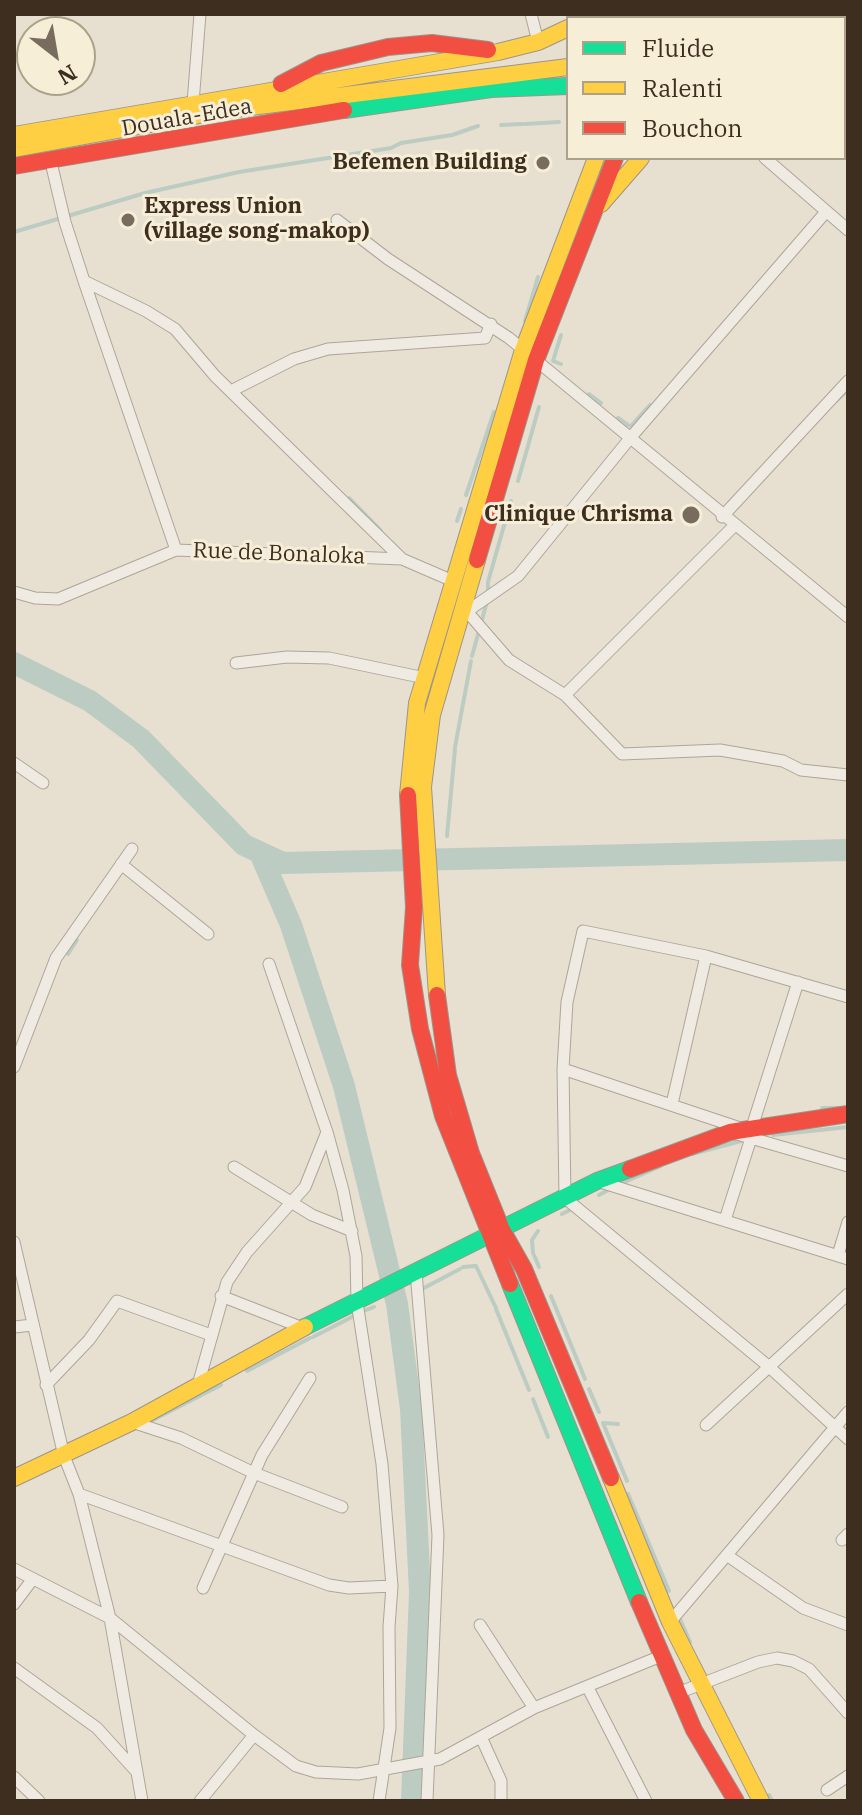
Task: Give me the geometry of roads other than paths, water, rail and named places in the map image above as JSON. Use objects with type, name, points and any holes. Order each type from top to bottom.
[{"type":"main road","points":[[14,135],[498,52],[538,42],[566,29]]},
{"type":"main road","points":[[265,92],[321,63],[388,47],[455,44],[498,52]]},
{"type":"main road","name":"Douala-Edea","points":[[14,149],[166,120],[362,91],[566,67]]},
{"type":"main road","points":[[542,86],[566,94]]},
{"type":"main road","points":[[14,166],[327,112],[491,89],[566,86]]},
{"type":"main road","points":[[595,160],[453,581],[459,606],[425,678],[409,754],[422,907],[448,1075],[496,1233],[524,1269],[670,1622],[761,1801]]},
{"type":"main road","points":[[417,825],[425,754],[438,690],[529,355],[614,160]]},
{"type":"main road","points":[[591,215],[639,160]]},
{"type":"main road","points":[[422,907],[410,965],[420,1029],[443,1116],[496,1233],[661,1656],[694,1730],[736,1801]]},
{"type":"main road","points":[[14,1478],[132,1422],[303,1328],[597,1181],[744,1132],[848,1114]]},
{"type":"street","points":[[193,103],[200,14]]},
{"type":"street","points":[[531,14],[538,42]]},
{"type":"street","points":[[50,158],[65,222],[176,550]]},
{"type":"street","points":[[767,160],[848,230]]},
{"type":"street","points":[[825,213],[631,437],[518,576],[459,606],[509,660],[565,695],[622,754],[695,748],[720,750],[783,761],[801,770],[848,775]]},
{"type":"street","points":[[337,220],[388,259],[491,324],[631,437],[722,517],[848,617]]},
{"type":"street","points":[[84,281],[165,322],[402,559]]},
{"type":"street","points":[[231,391],[294,359],[328,349],[485,338],[491,324]]},
{"type":"street","points":[[722,517],[848,381]]},
{"type":"street","points":[[565,695],[734,526]]},
{"type":"street","name":"Rue de Bonaloka","points":[[14,592],[35,598],[58,599],[176,550],[402,559],[453,581]]},
{"type":"street","points":[[236,663],[287,657],[329,658],[425,678]]},
{"type":"street","points":[[14,763],[43,783]]},
{"type":"street","points":[[14,1067],[56,958],[132,849]]},
{"type":"street","points":[[121,864],[208,934]]},
{"type":"street","points":[[848,997],[706,956],[581,932],[567,1002],[563,1069],[565,1198],[767,1365],[848,1439]]},
{"type":"street","points":[[672,1104],[706,956]]},
{"type":"street","points":[[269,964],[327,1132],[352,1231],[364,1299],[392,1586],[389,1627],[390,1768],[379,1801]]},
{"type":"street","points":[[725,1220],[744,1132],[798,982]]},
{"type":"street","points":[[563,1069],[848,1166]]},
{"type":"street","points":[[198,1385],[221,1296],[247,1252],[305,1187],[327,1132]]},
{"type":"street","points":[[234,1167],[293,1204],[352,1231]]},
{"type":"street","points":[[597,1181],[843,1257],[848,1222]]},
{"type":"street","points":[[14,1242],[64,1456],[79,1494],[110,1618],[142,1801]]},
{"type":"street","points":[[411,1275],[438,1535],[424,1763],[427,1801]]},
{"type":"street","points":[[706,1425],[767,1365],[848,1294]]},
{"type":"street","points":[[221,1296],[303,1328]]},
{"type":"street","points":[[46,1385],[89,1340],[117,1301],[211,1335]]},
{"type":"street","points":[[14,1327],[33,1325]]},
{"type":"street","points":[[203,1588],[219,1545],[254,1473],[310,1378]]},
{"type":"street","points":[[670,1622],[848,1412]]},
{"type":"street","points":[[132,1422],[181,1438],[254,1473],[342,1507]]},
{"type":"street","points":[[79,1494],[339,1587],[392,1586]]},
{"type":"street","points":[[728,1556],[803,1608],[848,1625]]},
{"type":"street","points":[[14,1569],[110,1618],[296,1766],[338,1775],[424,1763],[534,1708],[661,1656]]},
{"type":"street","points":[[14,1604],[32,1580]]},
{"type":"street","points":[[480,1625],[534,1708]]},
{"type":"street","points":[[678,1693],[758,1662],[793,1661],[809,1669],[848,1713]]},
{"type":"street","points":[[14,1668],[97,1728],[135,1771]]},
{"type":"street","points":[[588,1688],[646,1801]]},
{"type":"street","points":[[200,1801],[254,1735]]},
{"type":"street","points":[[481,1737],[501,1781],[501,1801]]},
{"type":"street","points":[[827,1790],[848,1776]]},
{"type":"street","points":[[14,1777],[39,1801]]},
{"type":"waterway","points":[[525,124],[559,122]]},
{"type":"waterway","points":[[501,125],[522,124]]},
{"type":"waterway","points":[[14,232],[145,193],[239,172],[391,148],[478,126]]},
{"type":"waterway","points":[[525,321],[538,277]]},
{"type":"waterway","points":[[561,335],[553,361],[561,364]]},
{"type":"waterway","points":[[836,401],[848,390]]},
{"type":"waterway","points":[[589,394],[601,403]]},
{"type":"waterway","points":[[631,426],[650,405]]},
{"type":"waterway","points":[[518,481],[539,407]]},
{"type":"waterway","points":[[466,495],[494,412]]},
{"type":"waterway","points":[[618,418],[628,425]]},
{"type":"waterway","points":[[349,498],[381,531]]},
{"type":"waterway","points":[[472,656],[488,598],[488,582],[511,501]]},
{"type":"waterway","points":[[457,521],[461,509]]},
{"type":"waterway","points":[[455,747],[471,661]]},
{"type":"waterway","points":[[14,663],[90,701],[141,739],[244,845],[283,863],[848,850]]},
{"type":"waterway","points":[[447,836],[455,749]]},
{"type":"waterway","points":[[260,853],[291,925],[344,1086],[397,1304],[411,1409],[420,1592],[412,1801]]},
{"type":"waterway","points":[[68,954],[77,940]]},
{"type":"waterway","points":[[822,1108],[842,1108]]},
{"type":"waterway","points":[[773,1135],[848,1127]]},
{"type":"waterway","points":[[692,1154],[745,1140]]},
{"type":"waterway","points":[[618,1185],[661,1166]]},
{"type":"waterway","points":[[599,1195],[610,1189]]},
{"type":"waterway","points":[[562,1214],[574,1208]]},
{"type":"waterway","points":[[533,1253],[532,1240],[538,1231]]},
{"type":"waterway","points":[[534,1255],[539,1267]]},
{"type":"waterway","points":[[463,1267],[475,1266]]},
{"type":"waterway","points":[[476,1266],[496,1308]]},
{"type":"waterway","points":[[420,1290],[460,1269]]},
{"type":"waterway","points":[[391,1299],[402,1293]]},
{"type":"waterway","points":[[551,1296],[585,1379]]},
{"type":"waterway","points":[[361,1312],[374,1307]]},
{"type":"waterway","points":[[496,1309],[529,1390]]},
{"type":"waterway","points":[[313,1337],[354,1316]]},
{"type":"waterway","points":[[247,1371],[310,1338]]},
{"type":"waterway","points":[[151,1421],[221,1385]]},
{"type":"waterway","points":[[589,1389],[599,1412]]},
{"type":"waterway","points":[[533,1399],[548,1437]]},
{"type":"waterway","points":[[618,1424],[603,1423],[627,1481]]},
{"type":"waterway","points":[[628,1494],[669,1591]]},
{"type":"waterway","points":[[679,1617],[690,1642]]},
{"type":"waterway","points":[[769,1795],[772,1801]]},
{"type":"place","name":"Befemen Building","points":[[543,163]]},
{"type":"place","name":"Express Union (village song-makop)","points":[[128,220]]},
{"type":"place","name":"Clinique Chrisma","points":[[691,515]]}]
